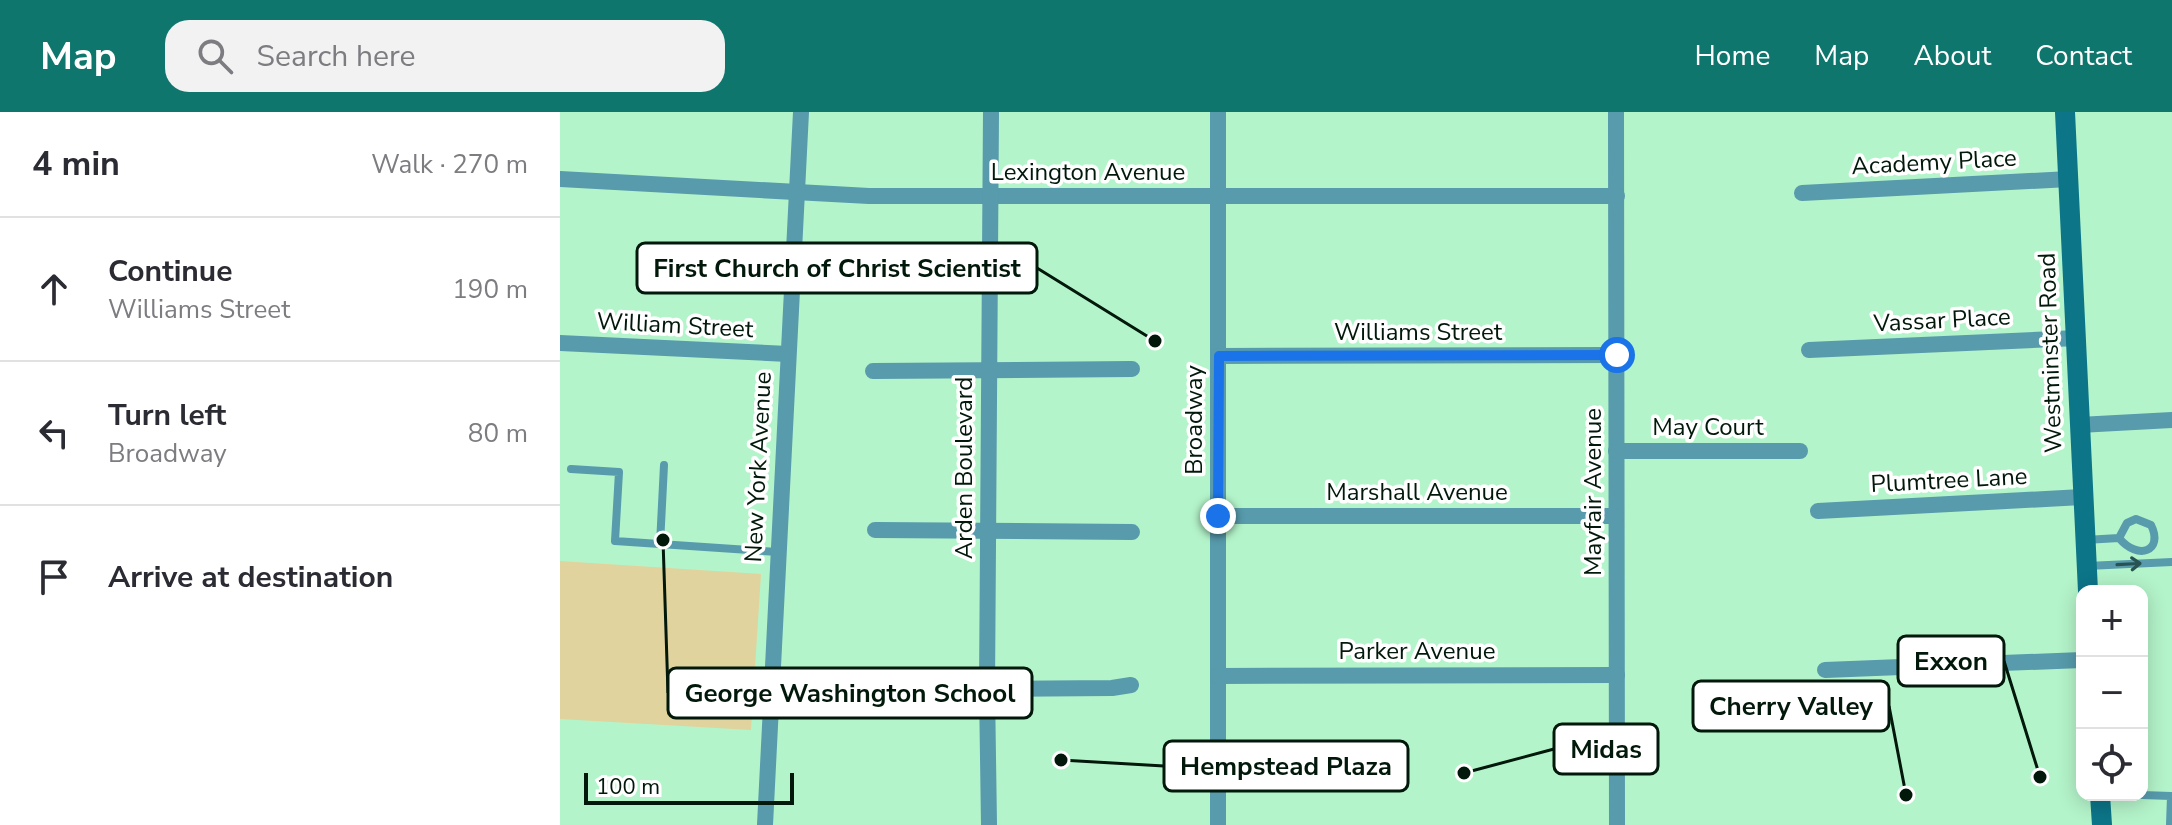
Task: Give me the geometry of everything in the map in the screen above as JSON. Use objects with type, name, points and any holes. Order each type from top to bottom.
[{"type":"main road","name":"Westminster Road","points":[[2065,112],[2088,585]]},
{"type":"main road","points":[[2100,801],[2102,825]]},
{"type":"street","name":"New York Avenue","points":[[765,825],[801,112]]},
{"type":"street","name":"Arden Boulevard","points":[[989,825],[991,112]]},
{"type":"street","name":"Broadway","points":[[1218,112],[1218,825]]},
{"type":"street","name":"Mayfair Avenue","points":[[1616,112],[1617,825]]},
{"type":"street","name":"Lexington Avenue","points":[[560,179],[869,196],[1617,196]]},
{"type":"street","name":"Academy Place","points":[[1802,193],[2069,179]]},
{"type":"street","name":"Vassar Place","points":[[1809,350],[2077,338]]},
{"type":"street","name":"William Street","points":[[560,343],[788,354]]},
{"type":"street","name":"Williams Street","points":[[1219,356],[1617,355]]},
{"type":"street","points":[[873,371],[1132,369]]},
{"type":"street","points":[[2079,425],[2172,420]]},
{"type":"street","name":"May Court","points":[[1616,451],[1800,451]]},
{"type":"street","name":"Plumtree Lane","points":[[1818,511],[2082,497]]},
{"type":"street","name":"Marshall Avenue","points":[[1218,516],[1616,516]]},
{"type":"street","points":[[875,530],[1132,532]]},
{"type":"street","points":[[1825,670],[2076,660]]},
{"type":"street","name":"Parker Avenue","points":[[1218,676],[1617,675]]},
{"type":"street","points":[[855,690],[1131,685]]},
{"type":"lane","points":[[660,544],[664,465]]},
{"type":"lane","points":[[571,469],[619,472],[615,541],[778,552]]},
{"type":"lane","points":[[2085,540],[2119,538],[2132,551],[2142,552],[2151,546],[2155,535],[2147,521],[2136,519],[2127,523],[2119,538]]},
{"type":"lane","points":[[2086,566],[2172,562]]},
{"type":"lane","points":[[2148,795],[2171,796],[2170,825]]},
{"type":"shaded area","points":[[560,561],[761,574],[751,730],[560,719]]},
{"type":"place","name":"First Church of Christ Scientist","points":[[1155,341]]},
{"type":"place","name":"George Washington School","points":[[663,540]]},
{"type":"place","name":"Hempstead Plaza","points":[[1061,760]]},
{"type":"place","name":"Midas","points":[[1464,773]]},
{"type":"place","name":"Exxon","points":[[2040,777]]},
{"type":"place","name":"Cherry Valley","points":[[1906,795]]},
{"type":"route","points":[[1218,516],[1219,356],[1617,355]]}]
